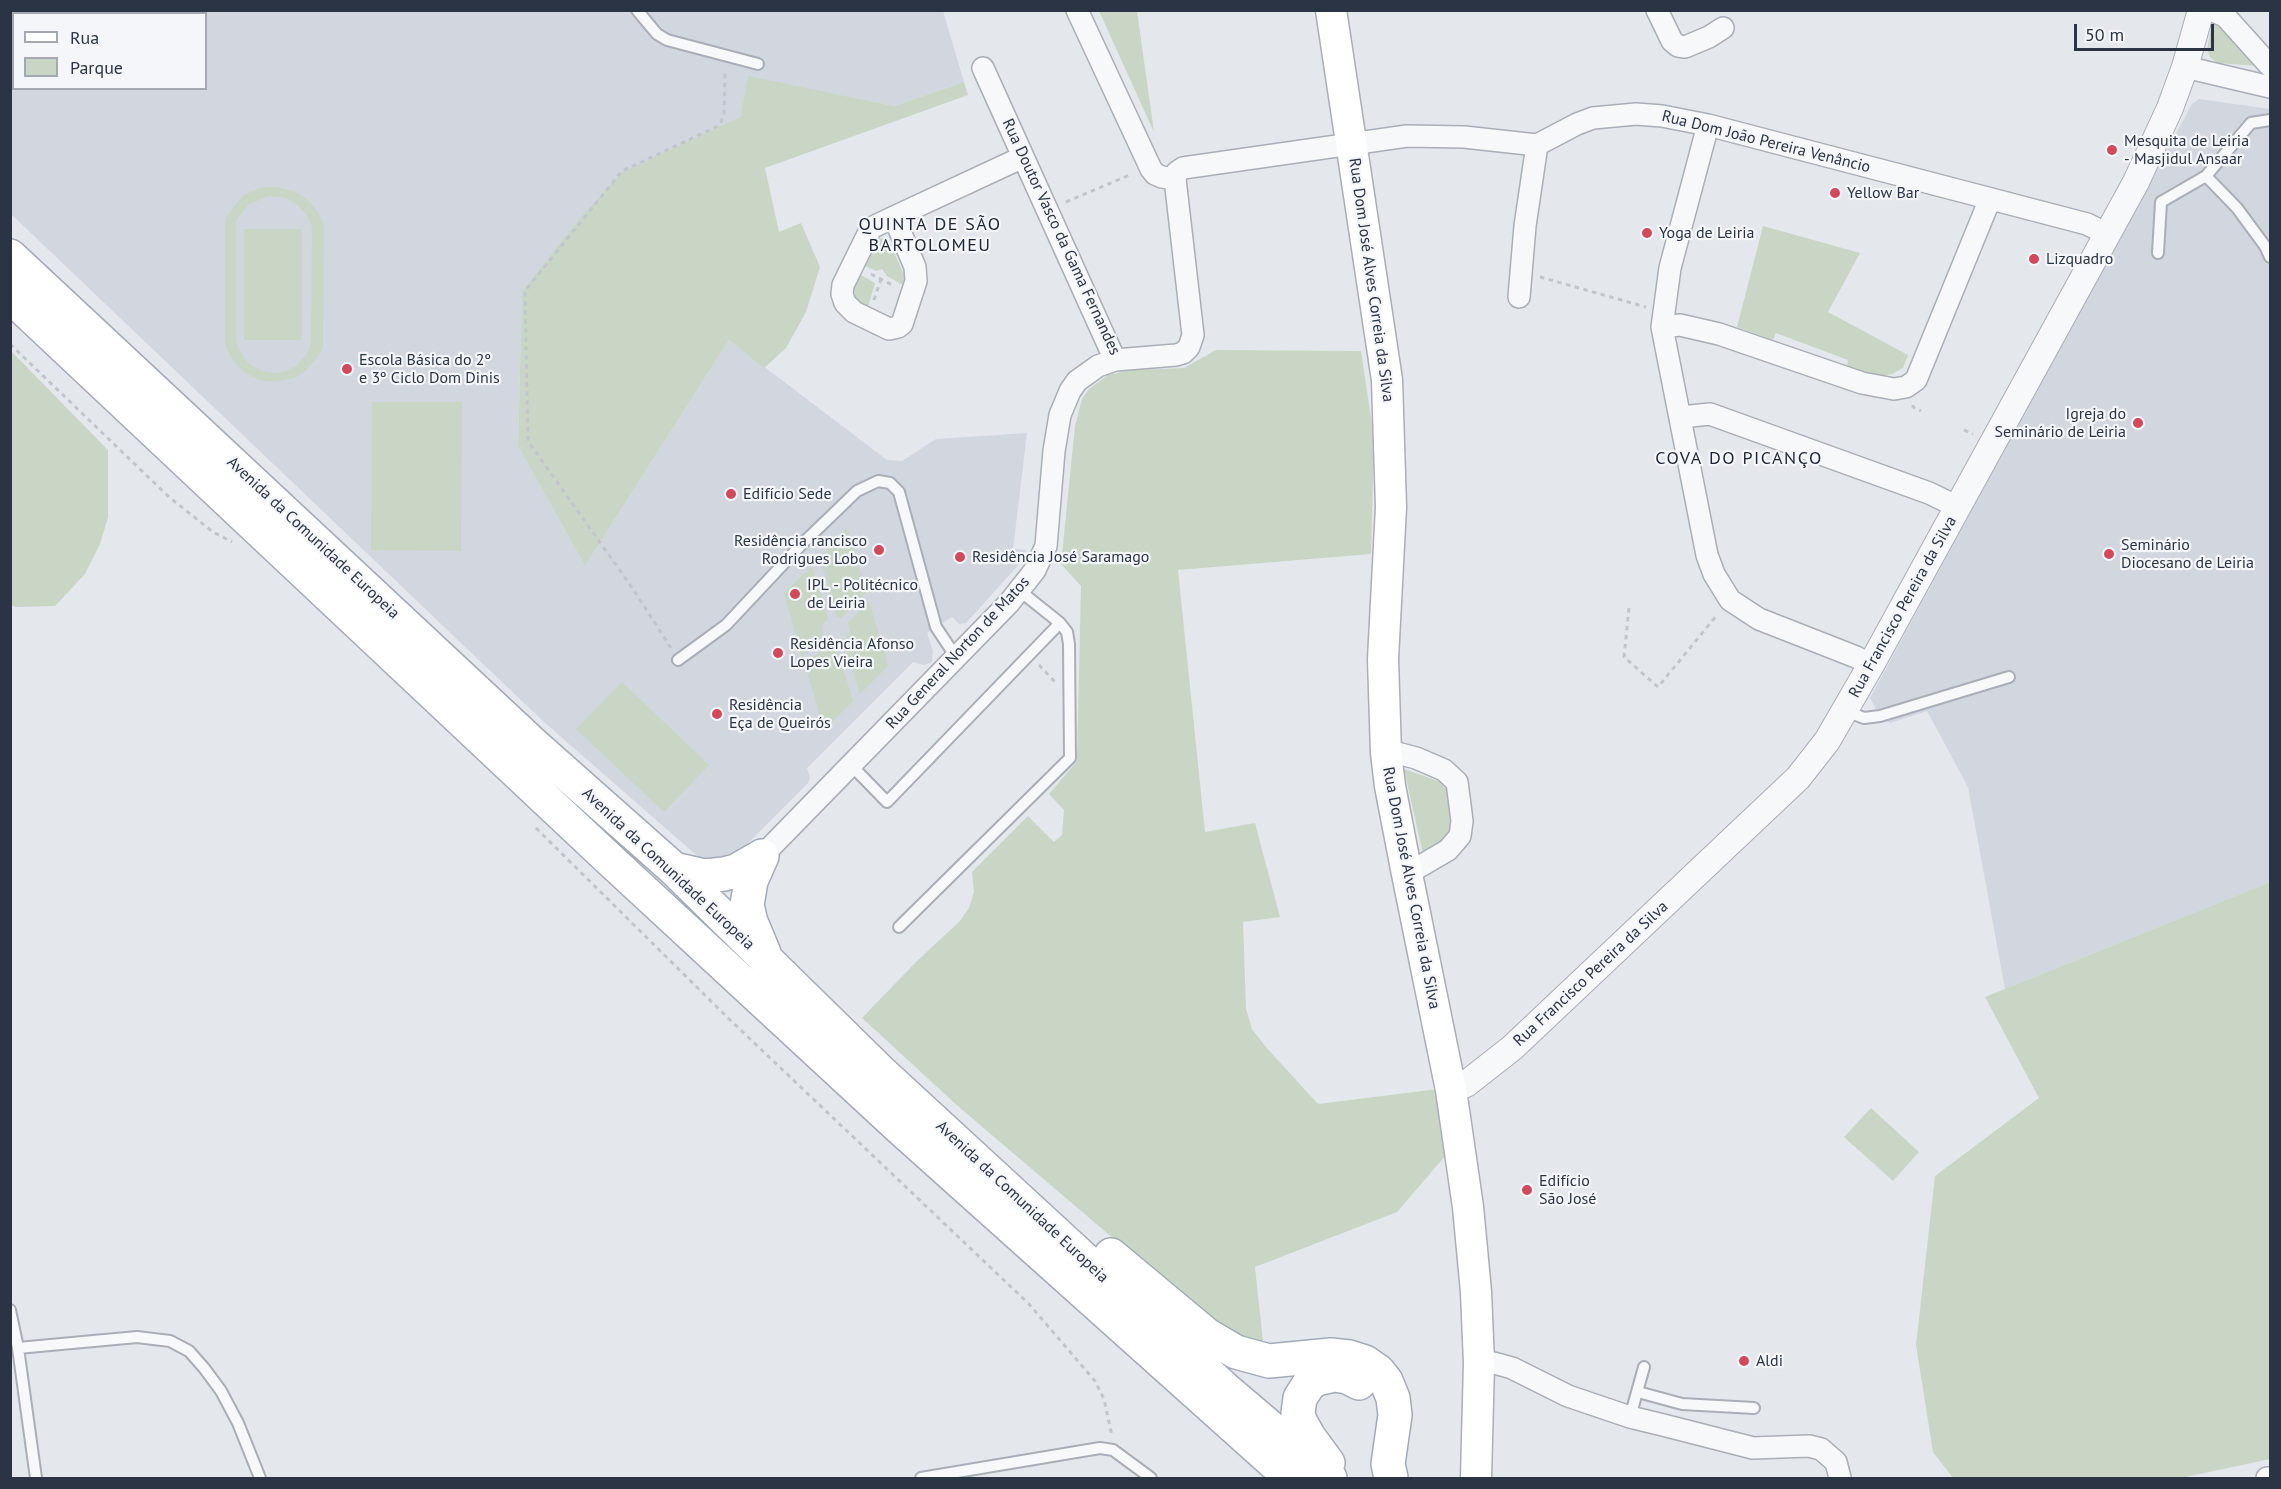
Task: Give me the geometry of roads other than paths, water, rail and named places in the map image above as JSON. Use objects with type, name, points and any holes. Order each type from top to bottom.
[{"type":"main road","name":"Rua Dom José Alves Correia da Silva","points":[[1331,10],[1385,355],[1389,408],[1391,507],[1383,659],[1386,753],[1390,786],[1451,1090],[1468,1207],[1476,1292],[1479,1363],[1476,1479]]},
{"type":"main road","name":"Avenida da Comunidade Europeia","points":[[10,256],[533,744],[674,869],[883,1074],[1224,1388],[1330,1479]]},
{"type":"main road","name":"Avenida da Comunidade Europeia","points":[[10,296],[616,866],[900,1128],[1291,1479]]},
{"type":"main road","points":[[674,869],[705,876],[724,874],[736,871],[762,856]]},
{"type":"main road","points":[[762,856],[751,881],[747,905],[751,922],[770,965]]},
{"type":"main road","points":[[900,1128],[928,1167],[965,1204],[1263,1479]]},
{"type":"main road","points":[[978,1161],[1022,1181],[1222,1345],[1245,1355],[1269,1361],[1330,1355],[1349,1357],[1365,1362],[1378,1371],[1386,1381],[1393,1398],[1395,1415],[1388,1464],[1391,1479]]},
{"type":"main road","points":[[1339,1479],[1309,1437],[1298,1413],[1300,1398],[1309,1384],[1317,1378],[1335,1376],[1355,1380],[1363,1385],[1374,1399],[1378,1420],[1371,1452],[1372,1479]]},
{"type":"street","points":[[1077,10],[1150,166],[1155,174],[1162,177],[1175,179],[1177,172],[1182,168],[1407,136],[1437,135],[1537,145],[1520,272],[1519,297]]},
{"type":"street","points":[[1657,10],[1672,41],[1678,46],[1685,46],[1709,37],[1723,28]]},
{"type":"street","name":"Rua Francisco Pereira da Silva","points":[[1451,1090],[1466,1084],[1512,1048],[1798,778],[1812,762],[1846,711],[2136,182],[2158,138],[2185,67],[2201,10]]},
{"type":"street","points":[[2211,10],[2225,16],[2271,66]]},
{"type":"street","points":[[2185,67],[2271,87]]},
{"type":"street","name":"Rua Doutor Vasco da Gama Fernandes","points":[[982,68],[1115,360],[1176,355],[1186,351],[1192,341],[1194,334],[1175,179]]},
{"type":"street","name":"Rua Dom João Pereira Venâncio","points":[[1537,145],[1593,118],[1636,114],[1662,116],[1708,125],[2087,224],[2107,234]]},
{"type":"street","points":[[1708,125],[1670,268],[1663,319],[1707,555],[1718,581],[1730,600],[1759,619],[1871,665]]},
{"type":"street","points":[[894,217],[915,267],[916,281],[902,324],[889,329],[854,312],[845,303],[842,294],[843,285],[871,228],[894,217],[1023,157]]},
{"type":"street","points":[[1663,319],[1719,334],[1862,383],[1894,388],[1906,387],[1916,380],[1990,199]]},
{"type":"street","name":"Rua General Norton de Matos","points":[[762,856],[1020,591],[1035,570],[1046,546],[1054,451],[1064,403],[1070,391],[1085,374],[1115,360]]},
{"type":"street","points":[[1681,417],[1710,414],[1929,493],[1958,507]]},
{"type":"street","points":[[1386,753],[1397,753],[1416,758],[1444,770],[1457,782],[1462,821],[1460,836],[1448,850],[1407,874]]},
{"type":"street","points":[[1479,1363],[1494,1363],[1512,1368],[1568,1396],[1630,1417],[1753,1448],[1809,1446],[1821,1449],[1830,1456],[1840,1471],[1840,1479]]},
{"type":"lane","points":[[637,10],[657,34],[666,40],[758,64]]},
{"type":"lane","points":[[2158,253],[2161,202],[2206,177],[2251,123],[2271,120]]},
{"type":"lane","points":[[2206,177],[2237,208],[2271,257]]},
{"type":"lane","points":[[678,660],[726,625],[802,544],[857,491],[878,481],[890,483],[899,492],[936,627],[956,657]]},
{"type":"lane","points":[[899,927],[1070,758],[1067,632],[1060,623],[1020,591]]},
{"type":"lane","points":[[851,765],[887,802],[1060,623]]},
{"type":"lane","points":[[1846,711],[1864,718],[1880,716],[2009,677]]},
{"type":"lane","points":[[10,1310],[13,1336],[18,1348],[36,1479]]},
{"type":"lane","points":[[18,1348],[137,1337],[170,1341],[189,1351],[221,1391],[238,1423],[260,1479]]},
{"type":"lane","points":[[1630,1417],[1644,1367]]},
{"type":"lane","points":[[1638,1392],[1682,1404],[1754,1408]]},
{"type":"lane","points":[[921,1479],[1087,1449],[1113,1450],[1151,1479]]},
{"type":"place","name":"Mesquita de Leiria - Masjidul Ansaar","points":[[2112,150]]},
{"type":"place","name":"Yellow Bar","points":[[1835,193]]},
{"type":"place","name":"Yoga de Leiria","points":[[1647,233]]},
{"type":"place","name":"Lizquadro","points":[[2034,259]]},
{"type":"place","name":"Escola Básica do 2º e 3º Ciclo Dom Dinis","points":[[347,369]]},
{"type":"place","name":"Igreja do Seminário de Leiria","points":[[2138,423]]},
{"type":"place","name":"Edifício Sede","points":[[731,494]]},
{"type":"place","name":"Residência rancisco Rodrigues Lobo","points":[[879,550]]},
{"type":"place","name":"Seminário Diocesano de Leiria","points":[[2109,554]]},
{"type":"place","name":"Residência José Saramago","points":[[960,557]]},
{"type":"place","name":"IPL - Politécnico de Leiria","points":[[795,594]]},
{"type":"place","name":"Residência Afonso Lopes Vieira","points":[[778,653]]},
{"type":"place","name":"Residência Eça de Queirós","points":[[717,714]]},
{"type":"place","name":"Edifício São José","points":[[1527,1190]]},
{"type":"place","name":"Aldi","points":[[1744,1361]]},
{"type":"district","name":"QUINTA DE SÃO BARTOLOMEU","points":[[930,235]]},
{"type":"district","name":"COVA DO PICANÇO","points":[[1739,459]]}]
